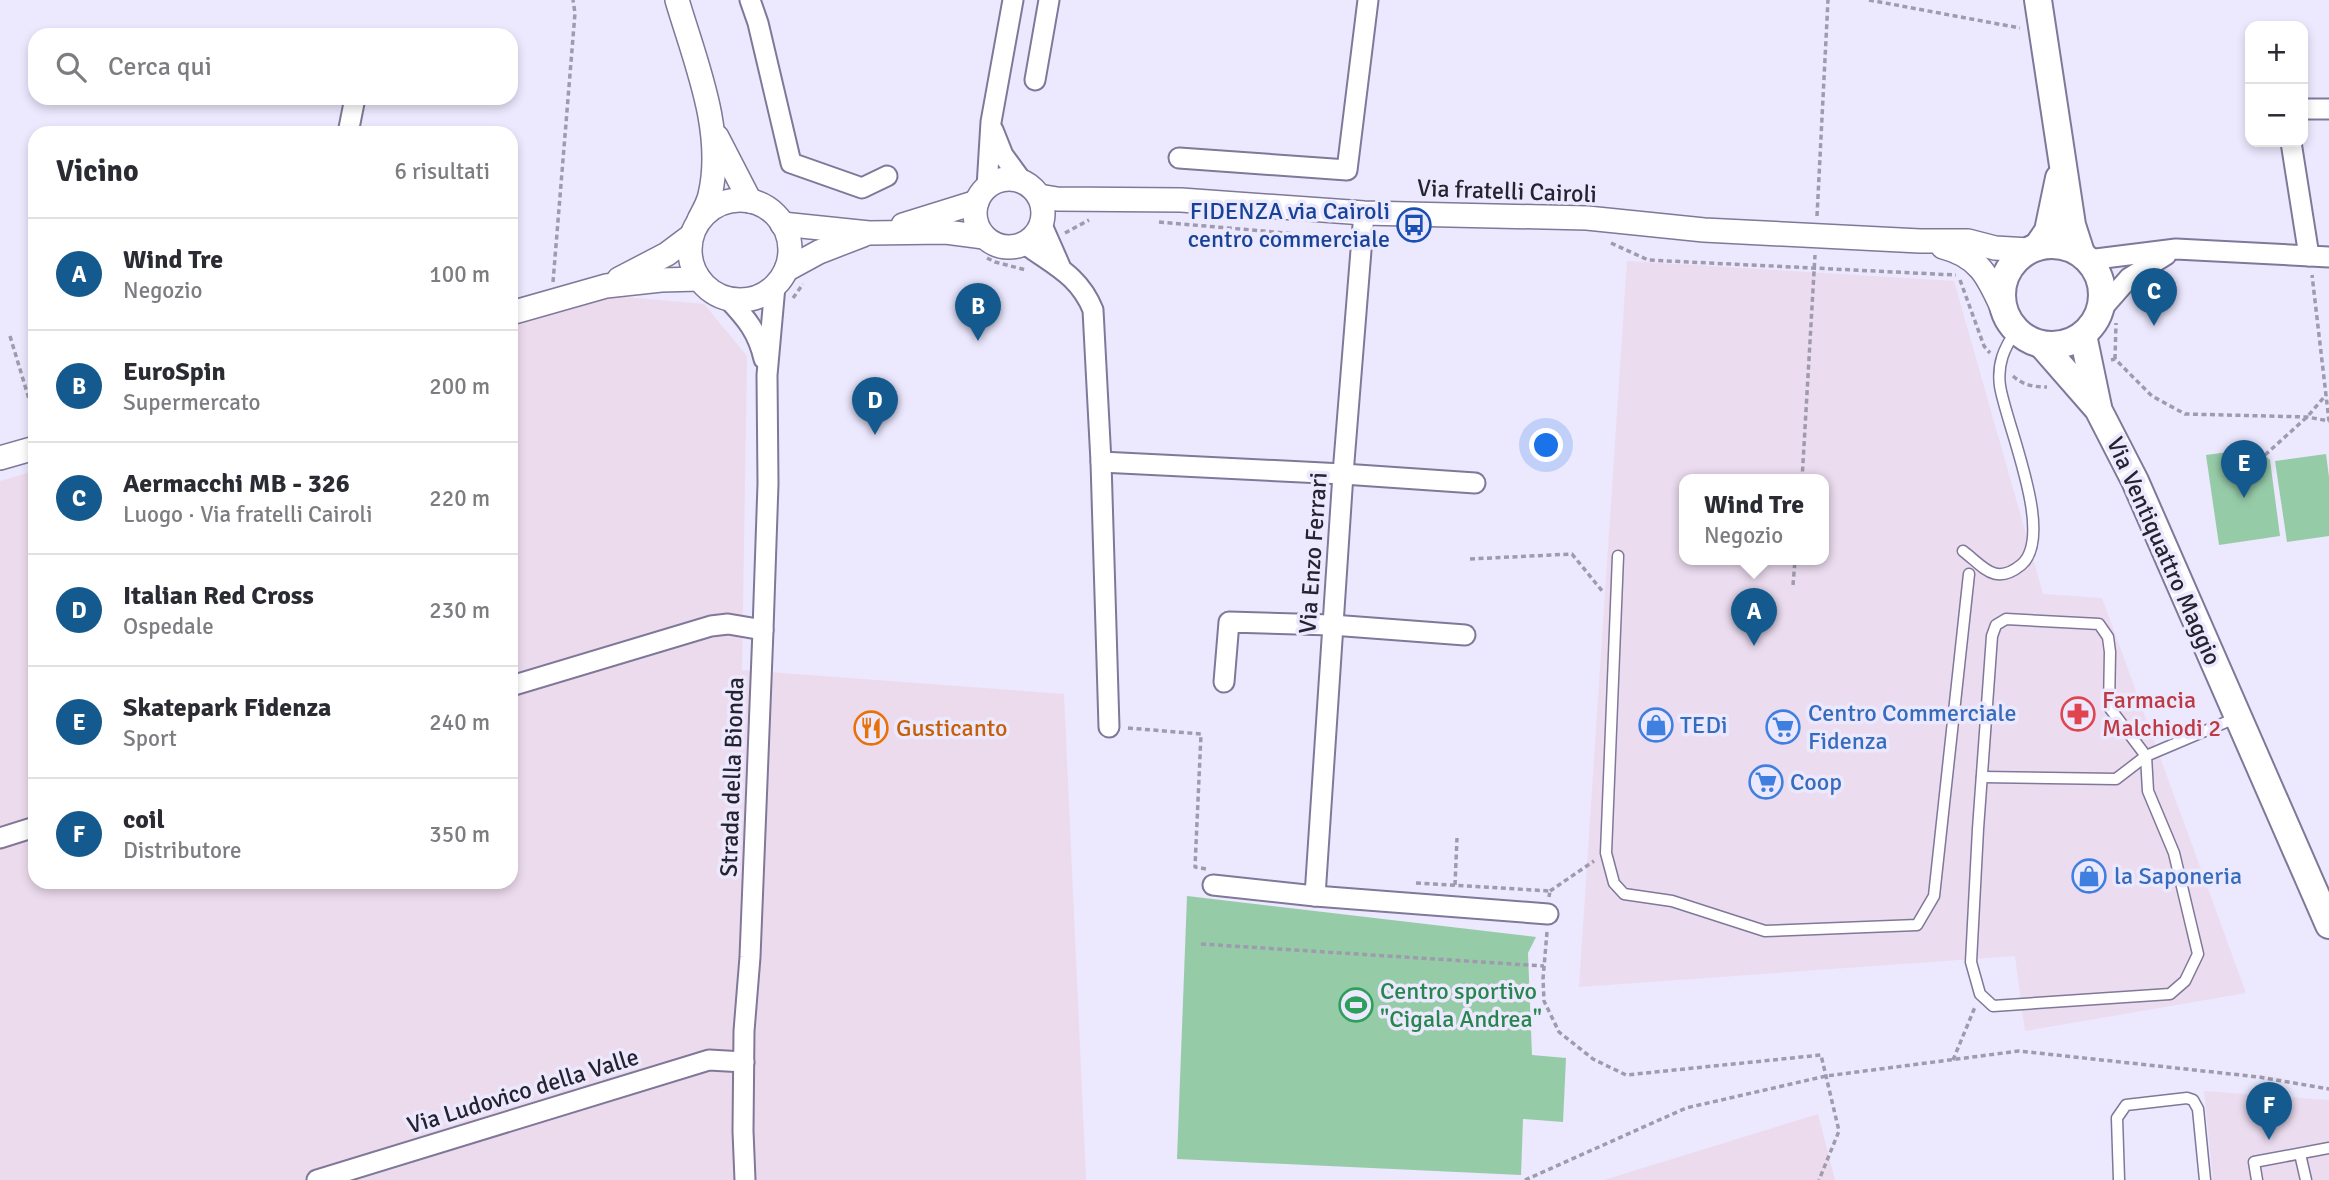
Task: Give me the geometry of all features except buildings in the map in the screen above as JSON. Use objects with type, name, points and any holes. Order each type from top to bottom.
[{"type":"main road","points":[[2038,0],[2072,225],[2084,257]]},
{"type":"main road","points":[[2011,323],[2002,301],[2002,286],[2007,271],[2017,259],[2033,248],[2048,231],[2062,166]]},
{"type":"main road","points":[[2033,248],[2052,245],[2067,247],[2084,257],[2096,271],[2103,297],[2094,324],[2083,335],[2057,346],[2042,345]]},
{"type":"main road","name":"Via Ventiquattro Maggio","points":[[2011,323],[2028,340],[2042,345],[2080,372],[2135,481],[2329,925]]},
{"type":"main road","points":[[2080,372],[2083,335]]},
{"type":"street","points":[[677,0],[710,121],[715,160],[709,197],[695,228],[690,251],[692,266],[699,279],[716,295],[744,300],[761,296],[784,285],[819,252],[982,194],[1004,179],[1030,188]]},
{"type":"street","points":[[750,0],[758,23],[791,163],[862,188],[887,176]]},
{"type":"street","points":[[984,247],[976,220],[1013,0]]},
{"type":"street","points":[[1035,80],[1049,0]]},
{"type":"street","points":[[1180,158],[1347,170],[1368,0]]},
{"type":"street","points":[[349,126],[354,105]]},
{"type":"street","points":[[2308,109],[2329,109]]},
{"type":"street","points":[[710,121],[750,201]]},
{"type":"street","points":[[782,224],[874,232],[946,232],[984,247],[1010,248],[1025,244],[1041,230],[1043,204],[1003,155],[991,122]]},
{"type":"street","points":[[2084,257],[2176,249],[2316,256],[2292,147]]},
{"type":"street","name":"Via fratelli Cairoli","points":[[1030,188],[1057,199],[1094,208]]},
{"type":"street","name":"Via fratelli Cairoli","points":[[1043,224],[1094,208],[1181,200],[1364,213],[1587,218],[1704,230],[1968,241],[1994,248],[2033,248]]},
{"type":"street","points":[[606,286],[652,263],[695,228],[709,210],[722,203],[736,201],[750,201],[763,206],[782,224],[789,246],[784,285]]},
{"type":"street","name":"Via Enzo Ferrari","points":[[1315,896],[1332,625],[1364,213]]},
{"type":"street","points":[[1043,224],[1060,266]]},
{"type":"street","name":"Via fratelli Cairoli","points":[[1920,241],[1958,250],[1975,261],[1989,279],[2011,323]]},
{"type":"street","points":[[1025,244],[1060,266],[1076,281],[1089,299],[1093,310],[1101,462],[1109,727]]},
{"type":"street","points":[[2100,311],[2129,278],[2176,249]]},
{"type":"street","points":[[518,311],[606,286],[661,279],[699,279]]},
{"type":"street","name":"Strada della Bionda","points":[[745,1180],[744,1062],[768,484],[767,375],[784,285]]},
{"type":"street","name":"Strada della Bionda","points":[[728,299],[750,322],[758,335],[767,375]]},
{"type":"street","points":[[0,458],[28,450]]},
{"type":"street","points":[[1101,462],[1475,483]]},
{"type":"street","points":[[1224,682],[1229,622],[1332,625],[1465,635]]},
{"type":"street","points":[[518,684],[711,626],[728,624],[763,630]]},
{"type":"street","points":[[0,838],[28,829]]},
{"type":"street","points":[[1212,878],[1315,896],[1548,914]]},
{"type":"street","name":"Via Ludovico della Valle","points":[[317,1180],[709,1060],[744,1062]]},
{"type":"lane","points":[[1963,551],[1994,575],[2009,575],[2025,562],[2034,539],[2031,502],[2000,384],[2003,350],[2011,323]]},
{"type":"lane","points":[[1618,556],[1606,853],[1614,883],[1624,894],[1672,901],[1765,931],[1917,925],[1934,896],[1969,574]]},
{"type":"lane","points":[[2006,619],[2099,624],[2108,637],[2110,652],[2109,707],[2146,756],[2148,791],[2174,852],[2197,954],[2185,981],[2169,994],[1993,1006],[1980,994],[1971,962],[1982,777],[1992,636],[1996,625],[2006,619]]},
{"type":"lane","points":[[1982,777],[2116,779],[2146,756],[2238,717]]},
{"type":"lane","points":[[2119,1180],[2117,1118],[2121,1110],[2126,1105],[2187,1098],[2193,1100],[2198,1109],[2205,1180]]},
{"type":"lane","points":[[2257,1180],[2254,1162],[2329,1148]]},
{"type":"lane","points":[[2300,1154],[2306,1180]]},
{"type":"path","points":[[552,301],[575,13],[573,0]]},
{"type":"path","points":[[1802,474],[1828,0]]},
{"type":"path","points":[[1869,0],[2043,33]]},
{"type":"path","points":[[984,247],[995,262],[1035,272],[1060,266],[1066,257],[1062,248],[1065,232],[1094,208]]},
{"type":"path","points":[[1149,222],[1362,240]]},
{"type":"path","points":[[1606,240],[1648,260],[1958,275],[1984,346],[2001,366],[2020,382],[2036,387],[2055,386],[2080,372],[2115,359],[2152,396],[2185,414],[2307,417],[2329,422],[2316,256]]},
{"type":"path","points":[[784,285],[805,282]]},
{"type":"path","points":[[10,336],[28,396]]},
{"type":"path","points":[[2265,455],[2307,417],[2326,395]]},
{"type":"path","points":[[1470,558],[1572,554],[1616,607]]},
{"type":"path","points":[[1793,585],[1795,565]]},
{"type":"path","points":[[1109,727],[1201,734],[1195,867],[1212,878]]},
{"type":"path","points":[[1455,885],[1457,838]]},
{"type":"path","points":[[1414,883],[1550,891],[1606,853]]},
{"type":"path","points":[[1550,891],[1544,1001],[1559,1032],[1593,1059],[1626,1075],[1821,1055],[1839,1131],[1819,1180]]},
{"type":"path","points":[[1201,944],[1544,966]]},
{"type":"path","points":[[1953,1060],[1980,994]]},
{"type":"path","points":[[1525,1180],[1686,1108],[1826,1076],[2019,1051],[2259,1077],[2329,1089]]},
{"type":"shaded area","points":[[1627,261],[1954,281],[2043,594],[2102,598],[2246,993],[2025,1031],[2015,956],[1579,987]]},
{"type":"shaded area","points":[[613,296],[704,304],[747,356],[742,670],[1064,694],[1086,1180],[0,1180],[0,481],[28,473],[28,889],[518,889],[518,325]]},
{"type":"shaded area","points":[[2204,1091],[2329,1100],[2329,1180],[2213,1180]]},
{"type":"shaded area","points":[[1818,1114],[1835,1180],[1604,1180]]},
{"type":"green space","points":[[2258,448],[2270,460],[2280,536],[2219,545],[2206,455]]},
{"type":"green space","points":[[2326,454],[2329,477],[2329,536],[2287,542],[2275,461]]},
{"type":"green space","name":"Centro sportivo \"Cigala Andrea\"","points":[[1187,896],[1536,937],[1528,953],[1532,1055],[1566,1058],[1563,1122],[1523,1119],[1521,1175],[1177,1159]]},
{"type":"place","name":"FIDENZA via Cairoli centro commerciale","points":[[1414,225]]},
{"type":"place","name":"Aermacchi MB - 326","points":[[2154,326]]},
{"type":"place","name":"EuroSpin","points":[[978,341]]},
{"type":"place","name":"Italian Red Cross","points":[[875,435]]},
{"type":"place","name":"Skatepark Fidenza","points":[[2244,498]]},
{"type":"place","name":"Wind Tre","points":[[1754,646]]},
{"type":"place","name":"Farmacia Malchiodi 2","points":[[2078,714]]},
{"type":"place","name":"TEDi","points":[[1656,725]]},
{"type":"place","name":"Centro Commerciale Fidenza","points":[[1783,727]]},
{"type":"place","name":"Gusticanto","points":[[871,728]]},
{"type":"place","name":"Coop","points":[[1766,782]]},
{"type":"place","name":"la Saponeria","points":[[2089,876]]},
{"type":"place","name":"Centro sportivo \"Cigala Andrea\"","points":[[1356,1005]]},
{"type":"place","name":"coil","points":[[2269,1140]]}]
